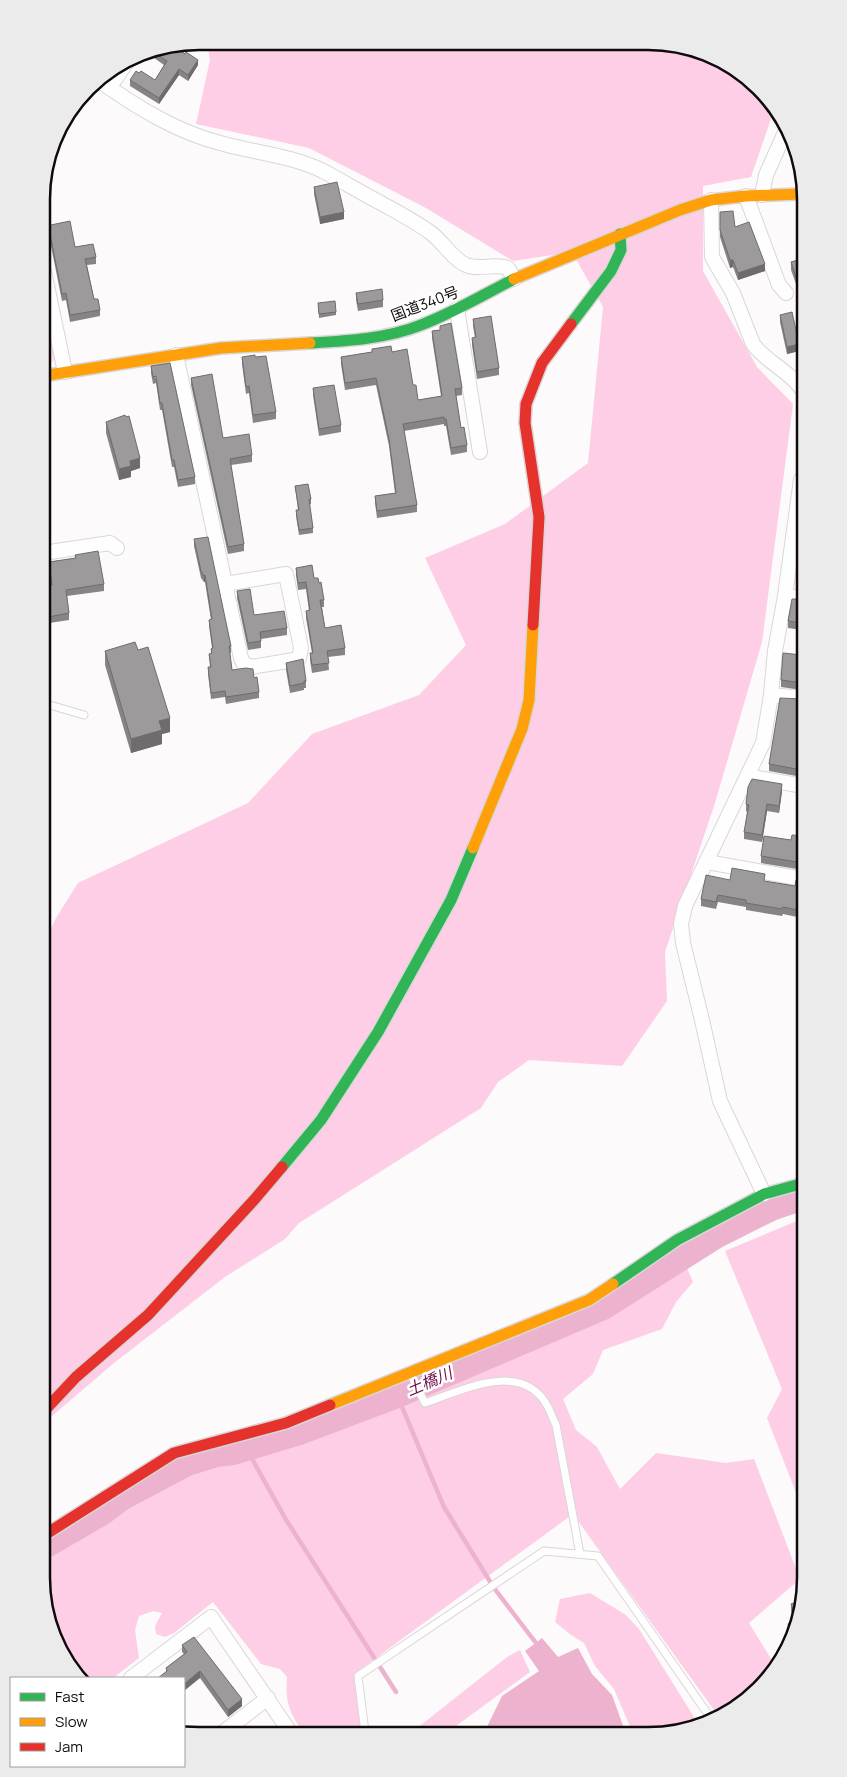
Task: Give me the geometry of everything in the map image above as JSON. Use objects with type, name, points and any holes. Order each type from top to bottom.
[{"type":"main road","name":"国道340号","points":[[50,375],[221,348],[331,342],[381,336],[419,326],[457,309],[514,279],[680,210],[711,200],[746,196],[797,194]]},
{"type":"main road","points":[[50,1405],[76,1377],[148,1315],[254,1200],[321,1120],[378,1032],[451,900],[516,746],[529,700],[539,517],[525,424],[526,404],[542,363],[611,271],[621,250],[620,234]]},
{"type":"main road","points":[[50,1531],[174,1453],[286,1423],[589,1300],[676,1240],[764,1194],[797,1184]]},
{"type":"street","points":[[109,88],[119,73]]},
{"type":"street","points":[[104,84],[165,123],[191,134],[292,160],[321,170],[418,224],[466,265],[475,267],[504,266],[508,268],[514,279]]},
{"type":"street","points":[[762,195],[766,175],[783,137]]},
{"type":"street","points":[[746,196],[779,285],[786,293]]},
{"type":"street","points":[[711,200],[712,257],[732,293],[758,351],[793,377],[797,382]]},
{"type":"street","points":[[50,300],[65,372]]},
{"type":"street","points":[[457,309],[480,452]]},
{"type":"street","points":[[176,355],[225,584],[241,658],[243,663],[251,667],[299,658],[302,648],[286,574],[225,584]]},
{"type":"street","points":[[764,1194],[720,1101],[682,942],[681,924],[685,906],[763,743],[797,509]]},
{"type":"street","points":[[50,552],[110,543],[117,548]]},
{"type":"street","points":[[785,596],[797,597]]},
{"type":"street","points":[[771,695],[797,698]]},
{"type":"street","points":[[747,776],[797,785]]},
{"type":"street","points":[[707,862],[797,878]]},
{"type":"street","points":[[132,1677],[211,1617],[287,1727]]},
{"type":"street","points":[[229,1727],[268,1698]]},
{"type":"lane","points":[[50,705],[84,716]]},
{"type":"lane","points":[[409,1372],[425,1403],[485,1382],[504,1380],[524,1384],[537,1393],[548,1406],[556,1425],[580,1554]]},
{"type":"lane","points":[[364,1727],[358,1676],[544,1551],[598,1556],[708,1714]]},
{"type":"shaded area","points":[[208,50],[657,50],[696,58],[714,65],[731,75],[753,94],[772,117],[751,177],[703,186],[703,271],[757,367],[793,404],[762,642],[715,803],[665,952],[667,1001],[622,1066],[529,1060],[498,1082],[481,1108],[299,1223],[285,1239],[225,1277],[114,1363],[50,1418],[50,930],[56,918],[78,883],[248,803],[312,734],[419,695],[466,645],[425,558],[505,524],[588,463],[603,307],[572,252],[513,261],[426,208],[309,148],[196,124],[210,60]]},
{"type":"shaded area","points":[[50,332],[57,361],[50,362]]},
{"type":"shaded area","points":[[797,1221],[797,1495],[767,1418],[782,1389],[725,1251]]},
{"type":"shaded area","points":[[683,1259],[693,1282],[676,1302],[662,1329],[603,1350],[593,1374],[563,1399],[576,1430],[597,1447],[620,1489],[656,1453],[726,1463],[754,1459],[797,1571],[797,1582],[749,1623],[772,1661],[746,1690],[731,1702],[715,1711],[573,1514],[354,1674],[360,1727],[300,1727],[287,1700],[287,1677],[280,1669],[261,1664],[213,1602],[174,1633],[165,1637],[156,1634],[155,1626],[162,1613],[153,1611],[139,1616],[135,1630],[139,1658],[114,1677],[88,1677],[81,1669],[61,1635],[55,1616],[51,1597],[50,1549],[190,1467],[240,1456],[389,1405]]},
{"type":"shaded area","points":[[590,1593],[626,1615],[639,1629],[695,1719],[667,1726],[630,1727],[614,1689],[595,1666],[584,1643],[555,1622],[560,1599]]},
{"type":"shaded area","points":[[542,1638],[558,1657],[578,1648],[592,1674],[612,1695],[624,1727],[487,1727],[502,1696],[539,1671],[525,1651]]},
{"type":"shaded area","points":[[520,1650],[530,1672],[454,1727],[418,1727],[507,1657]]},
{"type":"building","points":[[181,51],[185,54],[186,52],[198,60],[188,75],[179,69],[159,98],[130,80],[136,71],[139,73],[141,71],[155,80],[167,61],[159,56]]},
{"type":"building","points":[[337,182],[344,212],[320,217],[314,187]]},
{"type":"building","points":[[733,211],[735,227],[749,222],[765,264],[738,273],[733,260],[730,260],[720,230],[720,212]]},
{"type":"building","points":[[70,221],[75,247],[93,244],[96,257],[85,259],[94,299],[98,299],[100,310],[70,315],[66,293],[62,294],[50,240],[50,225]]},
{"type":"building","points":[[797,260],[796,277],[791,262]]},
{"type":"building","points":[[382,289],[383,300],[358,304],[356,293]]},
{"type":"building","points":[[335,301],[336,312],[319,314],[318,303]]},
{"type":"building","points":[[792,312],[797,344],[787,347],[780,315]]},
{"type":"building","points":[[491,316],[499,368],[477,372],[472,338],[476,337],[473,319]]},
{"type":"building","points":[[451,323],[462,388],[455,389],[461,428],[464,427],[467,445],[451,448],[446,419],[444,417],[403,424],[417,505],[377,511],[375,496],[396,493],[389,439],[376,378],[345,383],[341,357],[372,352],[372,349],[391,346],[392,352],[407,349],[413,385],[416,385],[418,400],[442,396],[432,331],[440,330],[440,326]]},
{"type":"building","points":[[255,355],[255,357],[266,356],[276,412],[253,415],[249,386],[246,387],[242,357]]},
{"type":"building","points":[[170,363],[195,477],[178,480],[174,460],[172,460],[156,376],[153,377],[151,366]]},
{"type":"building","points":[[212,374],[223,438],[249,434],[252,455],[230,459],[244,544],[228,547],[191,378]]},
{"type":"building","points":[[334,385],[341,425],[319,429],[313,388]]},
{"type":"building","points":[[125,415],[126,417],[129,416],[140,458],[130,461],[131,466],[119,469],[106,422]]},
{"type":"building","points":[[308,484],[313,528],[299,530],[296,510],[299,510],[295,486]]},
{"type":"building","points":[[208,537],[231,646],[229,646],[232,670],[253,669],[254,678],[257,677],[259,692],[226,697],[225,691],[211,693],[208,667],[211,667],[209,654],[212,653],[211,649],[213,648],[209,620],[212,619],[205,575],[201,571],[194,539]]},
{"type":"building","points":[[98,551],[104,584],[66,590],[69,613],[50,617],[50,585],[52,585],[50,562],[76,558],[75,555]]},
{"type":"building","points":[[312,565],[314,578],[318,578],[319,583],[321,582],[324,600],[320,600],[325,628],[341,625],[345,648],[327,651],[329,663],[312,665],[310,653],[313,653],[306,611],[310,610],[306,582],[298,583],[296,568]]},
{"type":"building","points":[[250,589],[254,615],[284,611],[287,628],[260,632],[261,641],[248,643],[237,591]]},
{"type":"building","points":[[792,599],[797,599],[797,622],[788,621]]},
{"type":"building","points":[[135,642],[138,650],[148,647],[170,718],[159,721],[162,730],[131,739],[105,651]]},
{"type":"building","points":[[783,653],[797,654],[797,682],[781,680]]},
{"type":"building","points":[[303,659],[306,681],[290,686],[286,663]]},
{"type":"building","points":[[780,698],[797,699],[797,769],[769,764]]},
{"type":"building","points":[[752,779],[782,784],[779,806],[767,804],[762,835],[744,832],[749,805],[746,804],[748,787]]},
{"type":"building","points":[[792,835],[797,835],[797,862],[761,856],[764,836],[791,840]]},
{"type":"building","points":[[732,868],[765,874],[764,881],[795,886],[797,880],[797,910],[746,903],[746,900],[718,895],[716,902],[701,899],[706,875],[730,880]]},
{"type":"building","points":[[194,1637],[242,1699],[228,1710],[200,1671],[185,1683],[185,1677],[159,1677],[167,1671],[166,1668],[187,1652],[182,1645]]},
{"type":"waterway","name":"土橋川","points":[[50,1543],[101,1513],[121,1498],[187,1463],[216,1454],[233,1452],[299,1432],[397,1395],[603,1307],[717,1235],[771,1208],[797,1199]]},
{"type":"waterway","points":[[397,1395],[444,1507],[494,1588],[536,1643]]},
{"type":"waterway","points":[[246,1448],[285,1518],[396,1692]]},
{"type":"traffic: fast","points":[[571,324],[611,271],[621,250],[620,234]]},
{"type":"traffic: fast","points":[[310,343],[366,338],[408,330],[468,304],[514,279]]},
{"type":"traffic: fast","points":[[282,1167],[321,1120],[378,1032],[451,900],[473,848]]},
{"type":"traffic: fast","points":[[613,1284],[677,1240],[764,1194],[797,1185]]},
{"type":"traffic: slow","points":[[514,279],[680,210],[711,200],[746,196],[797,194]]},
{"type":"traffic: slow","points":[[50,375],[221,348],[310,343]]},
{"type":"traffic: slow","points":[[473,848],[522,729],[529,700],[533,625]]},
{"type":"traffic: slow","points":[[330,1405],[589,1300],[613,1284]]},
{"type":"traffic: jam","points":[[533,625],[539,517],[525,423],[526,404],[542,363],[571,324]]},
{"type":"traffic: jam","points":[[50,1405],[76,1377],[148,1315],[282,1167]]},
{"type":"traffic: jam","points":[[50,1531],[174,1453],[286,1423],[330,1405]]}]
